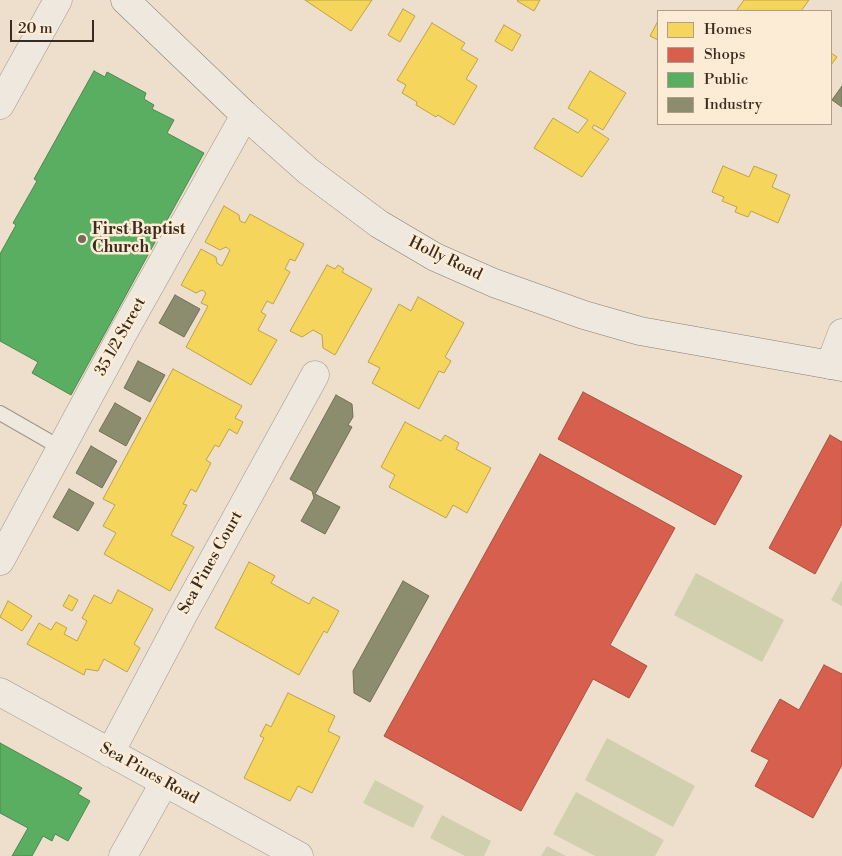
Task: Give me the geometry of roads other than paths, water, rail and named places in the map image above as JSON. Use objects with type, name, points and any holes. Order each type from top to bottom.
[{"type":"street","points":[[0,105],[58,0]]},
{"type":"street","name":"Holly Road","points":[[125,0],[245,115],[308,171],[379,224],[435,257],[494,283],[584,315],[640,331],[836,366]]},
{"type":"street","name":"35 1/2 Street","points":[[0,561],[122,335],[245,115]]},
{"type":"street","points":[[836,366],[842,333]]},
{"type":"street","name":"Sea Pines Court","points":[[110,753],[184,613],[315,375]]},
{"type":"street","name":"Sea Pines Road","points":[[0,692],[298,856]]},
{"type":"street","points":[[123,856],[164,783]]},
{"type":"lane","points":[[0,413],[61,448]]},
{"type":"place","name":"First Baptist Church","points":[[82,239]]}]
